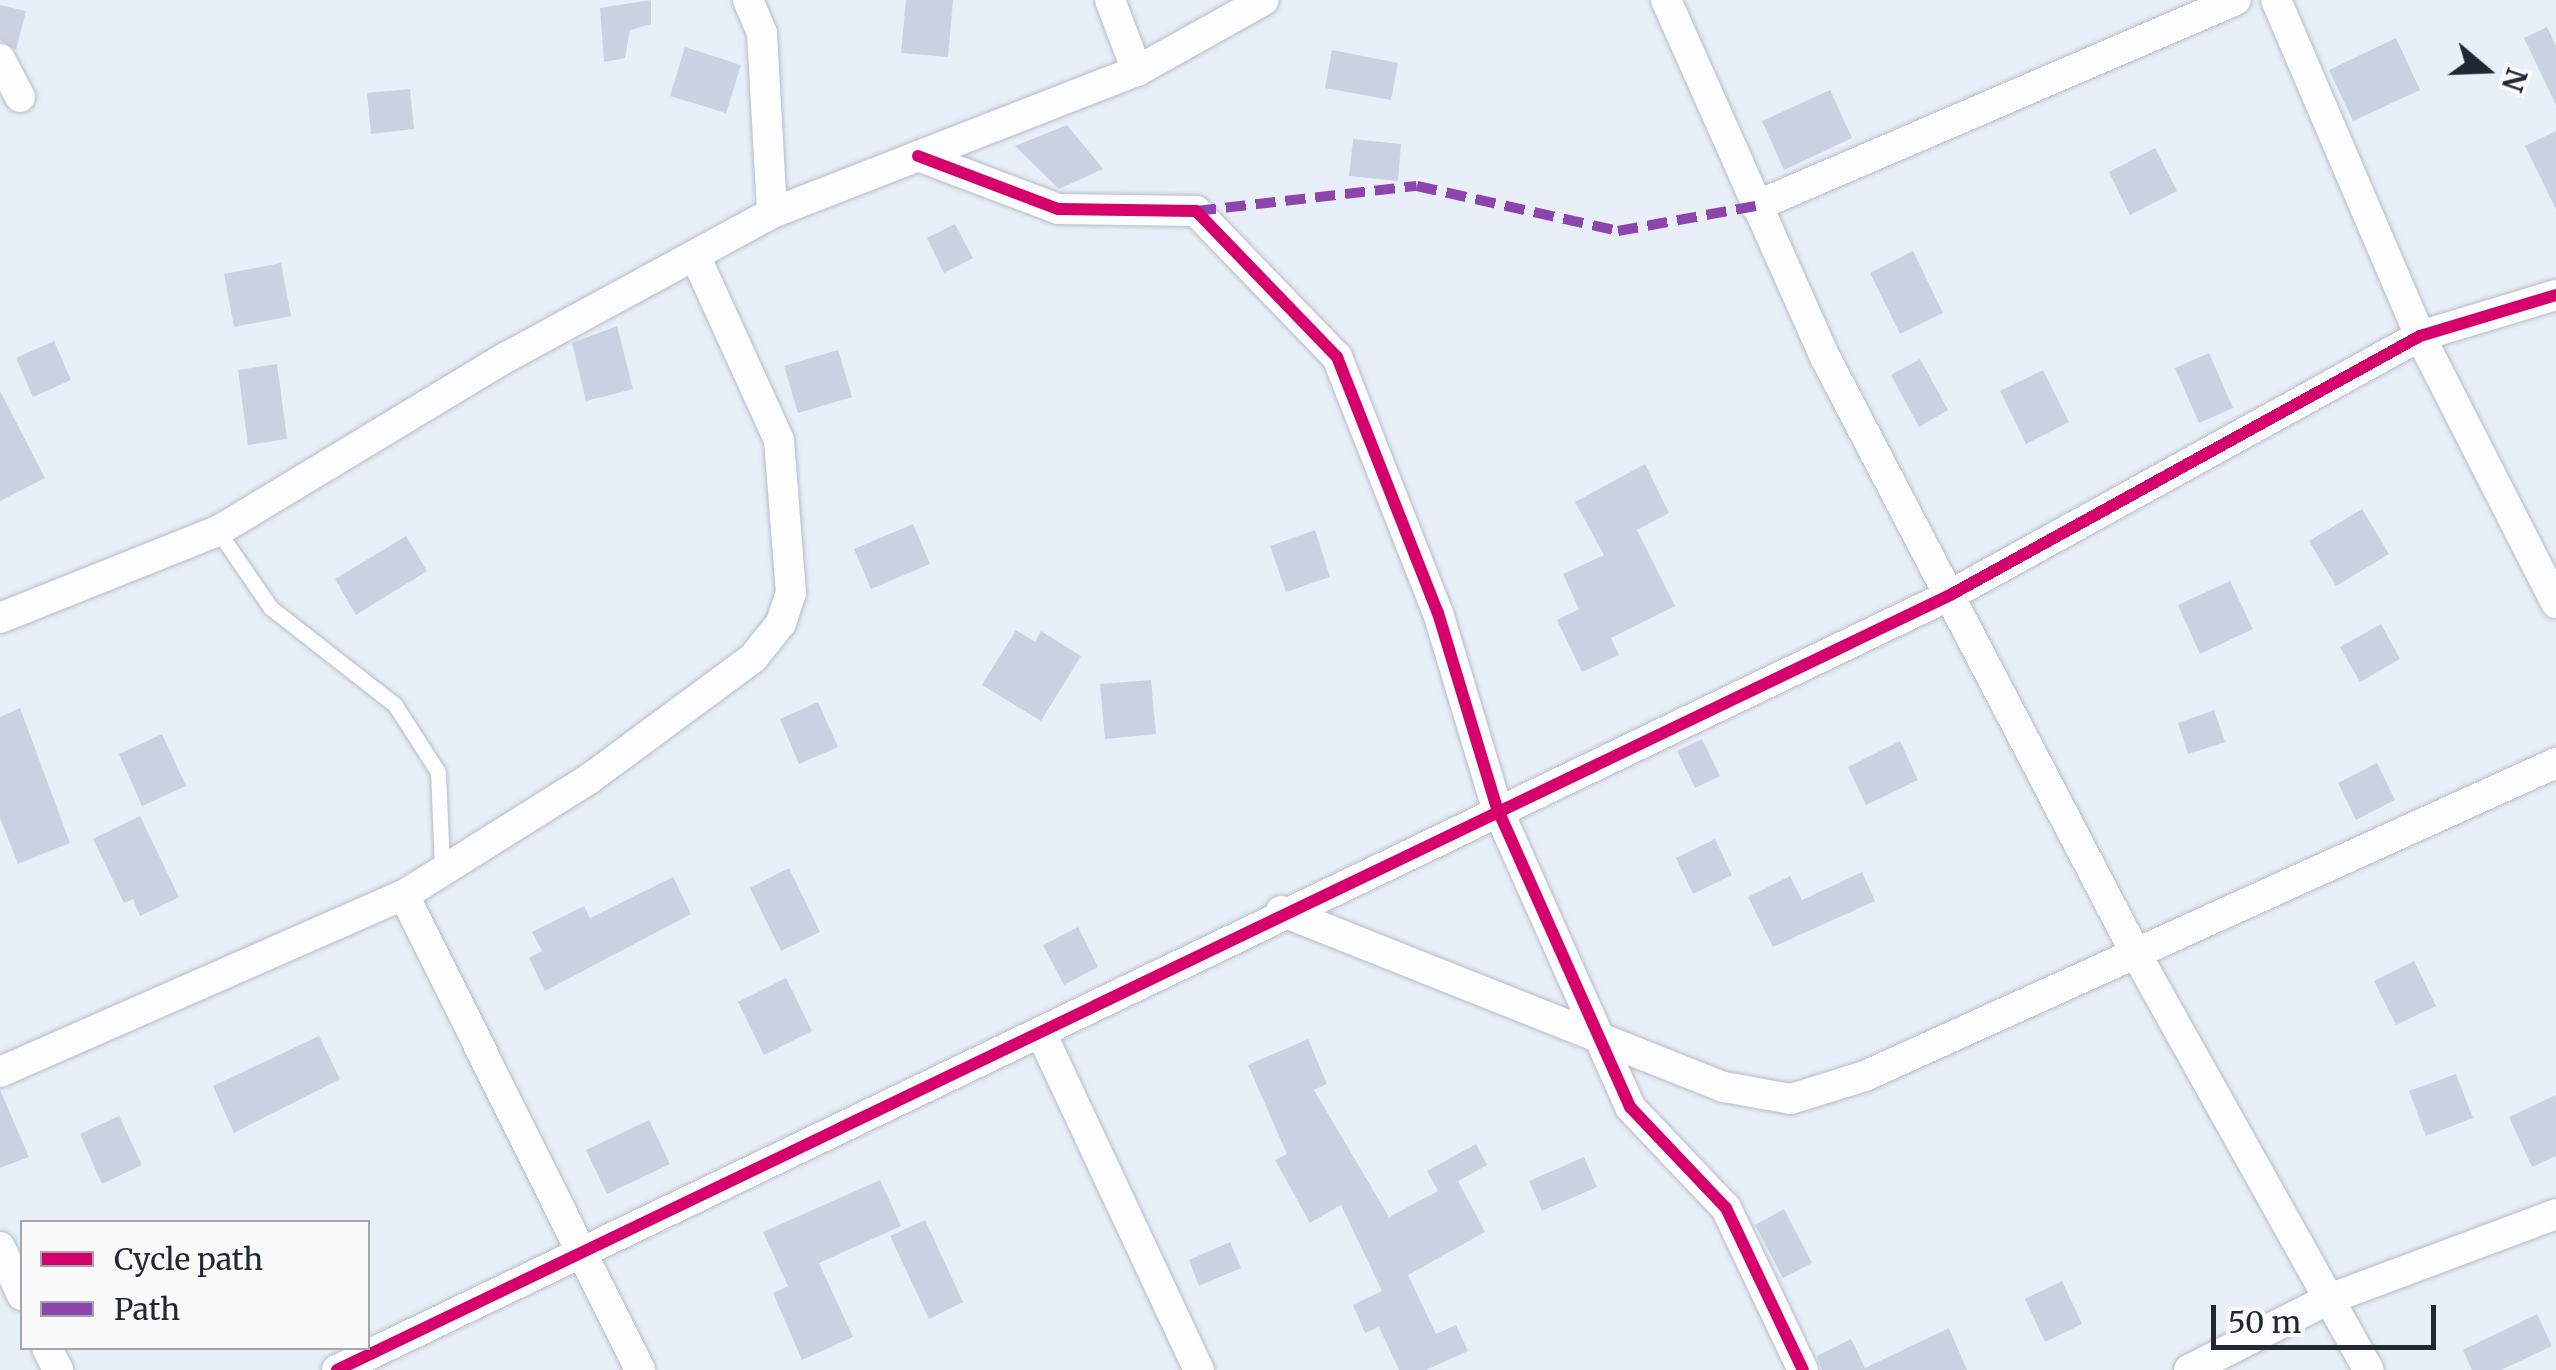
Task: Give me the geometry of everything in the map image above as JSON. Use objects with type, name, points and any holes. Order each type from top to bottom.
[{"type":"street","points":[[748,0],[762,33],[772,213]]},
{"type":"street","points":[[1110,0],[1137,71]]},
{"type":"street","points":[[0,618],[218,532],[772,213],[1137,71],[1264,0]]},
{"type":"street","points":[[1666,0],[1756,206],[2135,952],[2369,1370]]},
{"type":"street","points":[[1756,206],[2236,0]]},
{"type":"street","points":[[2276,0],[2420,336],[2556,603]]},
{"type":"street","points":[[0,59],[20,97],[0,94]]},
{"type":"street","points":[[918,156],[1058,210],[1196,211],[1312,324],[1337,356],[1438,614],[1497,808],[1602,1036],[1630,1107],[1726,1208],[1803,1370]]},
{"type":"street","points":[[0,1072],[404,896],[589,779],[753,658],[781,623],[790,593],[779,440],[695,256]]},
{"type":"street","points":[[337,1370],[1041,1033],[1281,911],[1952,594],[2420,336],[2556,295]]},
{"type":"street","points":[[1281,911],[1602,1036],[1724,1088],[1791,1099],[1865,1076],[2556,764]]},
{"type":"street","points":[[404,896],[640,1370]]},
{"type":"street","points":[[1041,1033],[1199,1370]]},
{"type":"street","points":[[2189,1370],[2329,1299],[2556,1214]]},
{"type":"street","points":[[0,1247],[20,1291]]},
{"type":"lane","points":[[218,532],[271,608],[395,705],[438,772],[442,869]]},
{"type":"building","points":[[651,0],[651,24],[630,30],[625,58],[604,62],[600,8]]},
{"type":"building","points":[[906,0],[953,0],[948,57],[901,53]]},
{"type":"building","points":[[0,5],[26,11],[16,50],[0,40]]},
{"type":"building","points":[[2547,27],[2556,46],[2556,105],[2524,38]]},
{"type":"building","points":[[2396,38],[2420,90],[2353,121],[2329,70]]},
{"type":"building","points":[[685,47],[741,65],[726,113],[670,96]]},
{"type":"building","points":[[1332,50],[1398,63],[1391,100],[1325,88]]},
{"type":"building","points":[[410,89],[414,129],[371,134],[367,93]]},
{"type":"building","points":[[1830,90],[1852,138],[1784,170],[1762,121]]},
{"type":"building","points":[[1067,125],[1103,169],[1059,189],[1015,146]]},
{"type":"building","points":[[2556,131],[2556,209],[2525,146]]},
{"type":"building","points":[[1353,139],[1401,144],[1398,181],[1349,176]]},
{"type":"building","points":[[2155,148],[2177,191],[2130,215],[2109,172]]},
{"type":"building","points":[[955,224],[973,258],[944,273],[927,238]]},
{"type":"building","points":[[1913,251],[1943,313],[1900,334],[1870,273]]},
{"type":"building","points":[[281,263],[291,316],[234,327],[224,274]]},
{"type":"building","points":[[617,326],[633,389],[586,401],[572,343]]},
{"type":"building","points":[[54,341],[71,380],[33,397],[16,358]]},
{"type":"building","points":[[838,350],[852,397],[798,413],[784,366]]},
{"type":"building","points":[[2209,353],[2233,408],[2199,423],[2175,368]]},
{"type":"building","points":[[1920,359],[1948,410],[1919,427],[1891,375]]},
{"type":"building","points":[[277,364],[287,439],[248,445],[238,370]]},
{"type":"building","points":[[2043,370],[2069,422],[2026,444],[2000,391]]},
{"type":"building","points":[[0,391],[45,478],[0,501]]},
{"type":"building","points":[[1645,464],[1669,513],[1637,530],[1675,606],[1611,638],[1619,655],[1582,672],[1557,620],[1579,609],[1563,574],[1604,555],[1575,502]]},
{"type":"building","points":[[2362,509],[2389,554],[2336,586],[2309,541]]},
{"type":"building","points":[[913,524],[930,564],[871,589],[854,549]]},
{"type":"building","points":[[1315,530],[1330,577],[1286,592],[1270,546]]},
{"type":"building","points":[[406,536],[427,571],[356,615],[335,579]]},
{"type":"building","points":[[2230,581],[2253,629],[2200,654],[2178,605]]},
{"type":"building","points":[[2381,624],[2400,659],[2360,682],[2340,647]]},
{"type":"building","points":[[1016,630],[1035,642],[1041,631],[1081,656],[1041,721],[982,685]]},
{"type":"building","points":[[1151,680],[1156,734],[1105,739],[1100,684]]},
{"type":"building","points":[[818,702],[838,747],[799,764],[780,719]]},
{"type":"building","points":[[20,708],[70,843],[18,864],[0,818],[0,717]]},
{"type":"building","points":[[2214,710],[2225,742],[2188,754],[2178,723]]},
{"type":"building","points":[[162,734],[186,786],[142,806],[119,754]]},
{"type":"building","points":[[1702,739],[1720,776],[1695,788],[1677,751]]},
{"type":"building","points":[[1900,741],[1918,780],[1866,805],[1848,767]]},
{"type":"building","points":[[2377,763],[2395,800],[2356,820],[2338,783]]},
{"type":"building","points":[[140,816],[179,897],[140,916],[133,899],[124,903],[93,839]]},
{"type":"building","points":[[1715,839],[1732,875],[1693,894],[1676,858]]},
{"type":"building","points":[[789,868],[820,932],[781,951],[750,888]]},
{"type":"building","points":[[1862,872],[1875,901],[1773,947],[1748,897],[1790,876],[1802,900]]},
{"type":"building","points":[[673,877],[691,914],[545,991],[529,958],[542,951],[532,932],[584,906],[590,918]]},
{"type":"building","points":[[1078,927],[1098,967],[1064,985],[1043,945]]},
{"type":"building","points":[[2414,961],[2436,1006],[2396,1025],[2374,981]]},
{"type":"building","points":[[786,978],[812,1031],[764,1055],[738,1002]]},
{"type":"building","points":[[319,1036],[340,1079],[234,1133],[213,1086]]},
{"type":"building","points":[[1308,1039],[1327,1084],[1314,1090],[1389,1217],[1438,1191],[1427,1171],[1476,1144],[1487,1165],[1458,1181],[1485,1232],[1408,1275],[1436,1334],[1456,1325],[1468,1351],[1426,1370],[1399,1370],[1379,1327],[1365,1333],[1353,1305],[1382,1291],[1341,1205],[1310,1223],[1275,1160],[1287,1154],[1248,1065]]},
{"type":"building","points":[[2456,1074],[2473,1118],[2426,1136],[2409,1091]]},
{"type":"building","points":[[0,1090],[29,1157],[0,1168]]},
{"type":"building","points":[[2556,1095],[2556,1156],[2532,1167],[2509,1117]]},
{"type":"building","points":[[119,1116],[142,1165],[102,1184],[80,1134]]},
{"type":"building","points":[[649,1120],[670,1164],[607,1194],[586,1150]]},
{"type":"building","points":[[1584,1157],[1597,1187],[1542,1211],[1529,1181]]},
{"type":"building","points":[[880,1180],[901,1226],[819,1263],[853,1337],[802,1360],[773,1293],[788,1286],[763,1232]]},
{"type":"building","points":[[1784,1209],[1812,1263],[1783,1278],[1755,1225]]},
{"type":"building","points":[[925,1220],[963,1302],[929,1319],[890,1236]]},
{"type":"building","points":[[1230,1242],[1241,1268],[1199,1286],[1189,1260]]},
{"type":"building","points":[[2062,1281],[2082,1324],[2045,1342],[2025,1299]]},
{"type":"building","points":[[2537,1314],[2552,1346],[2501,1370],[2472,1370],[2463,1350]]},
{"type":"building","points":[[1949,1328],[1967,1370],[1822,1370],[1817,1356],[1851,1339],[1865,1368]]},
{"type":"marked path","points":[[1196,211],[1417,186],[1618,231],[1756,206]]},
{"type":"cycle path","points":[[918,156],[1058,209],[1196,211],[1337,357],[1438,613],[1497,808],[1630,1107],[1726,1208],[1803,1370]]},
{"type":"cycle path","points":[[337,1370],[1952,594],[2420,336],[2556,295]]}]
